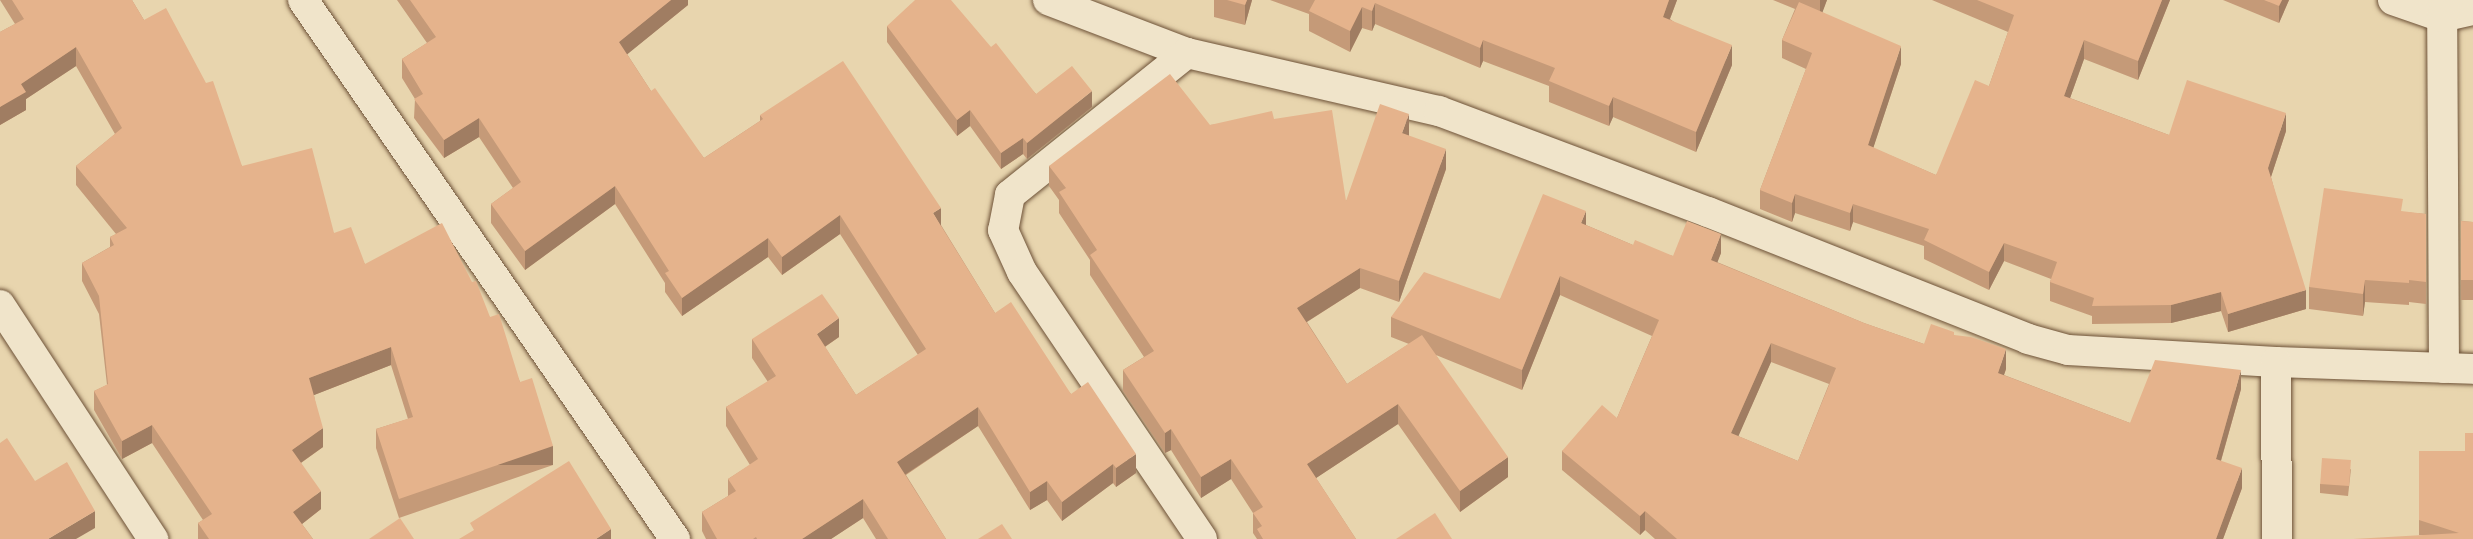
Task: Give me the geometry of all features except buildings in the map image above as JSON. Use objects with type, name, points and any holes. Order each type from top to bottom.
[{"type":"street","points":[[303,0],[675,539]]},
{"type":"street","points":[[1048,0],[1186,53],[1440,111],[1708,212],[2028,339],[2068,350],[2276,362],[2458,368],[2445,8]]},
{"type":"street","points":[[2393,0],[2473,10]]},
{"type":"street","points":[[1186,53],[1010,195],[1003,230],[1021,272],[1202,539]]},
{"type":"street","points":[[0,305],[153,539]]},
{"type":"street","points":[[2276,362],[2277,539]]}]
